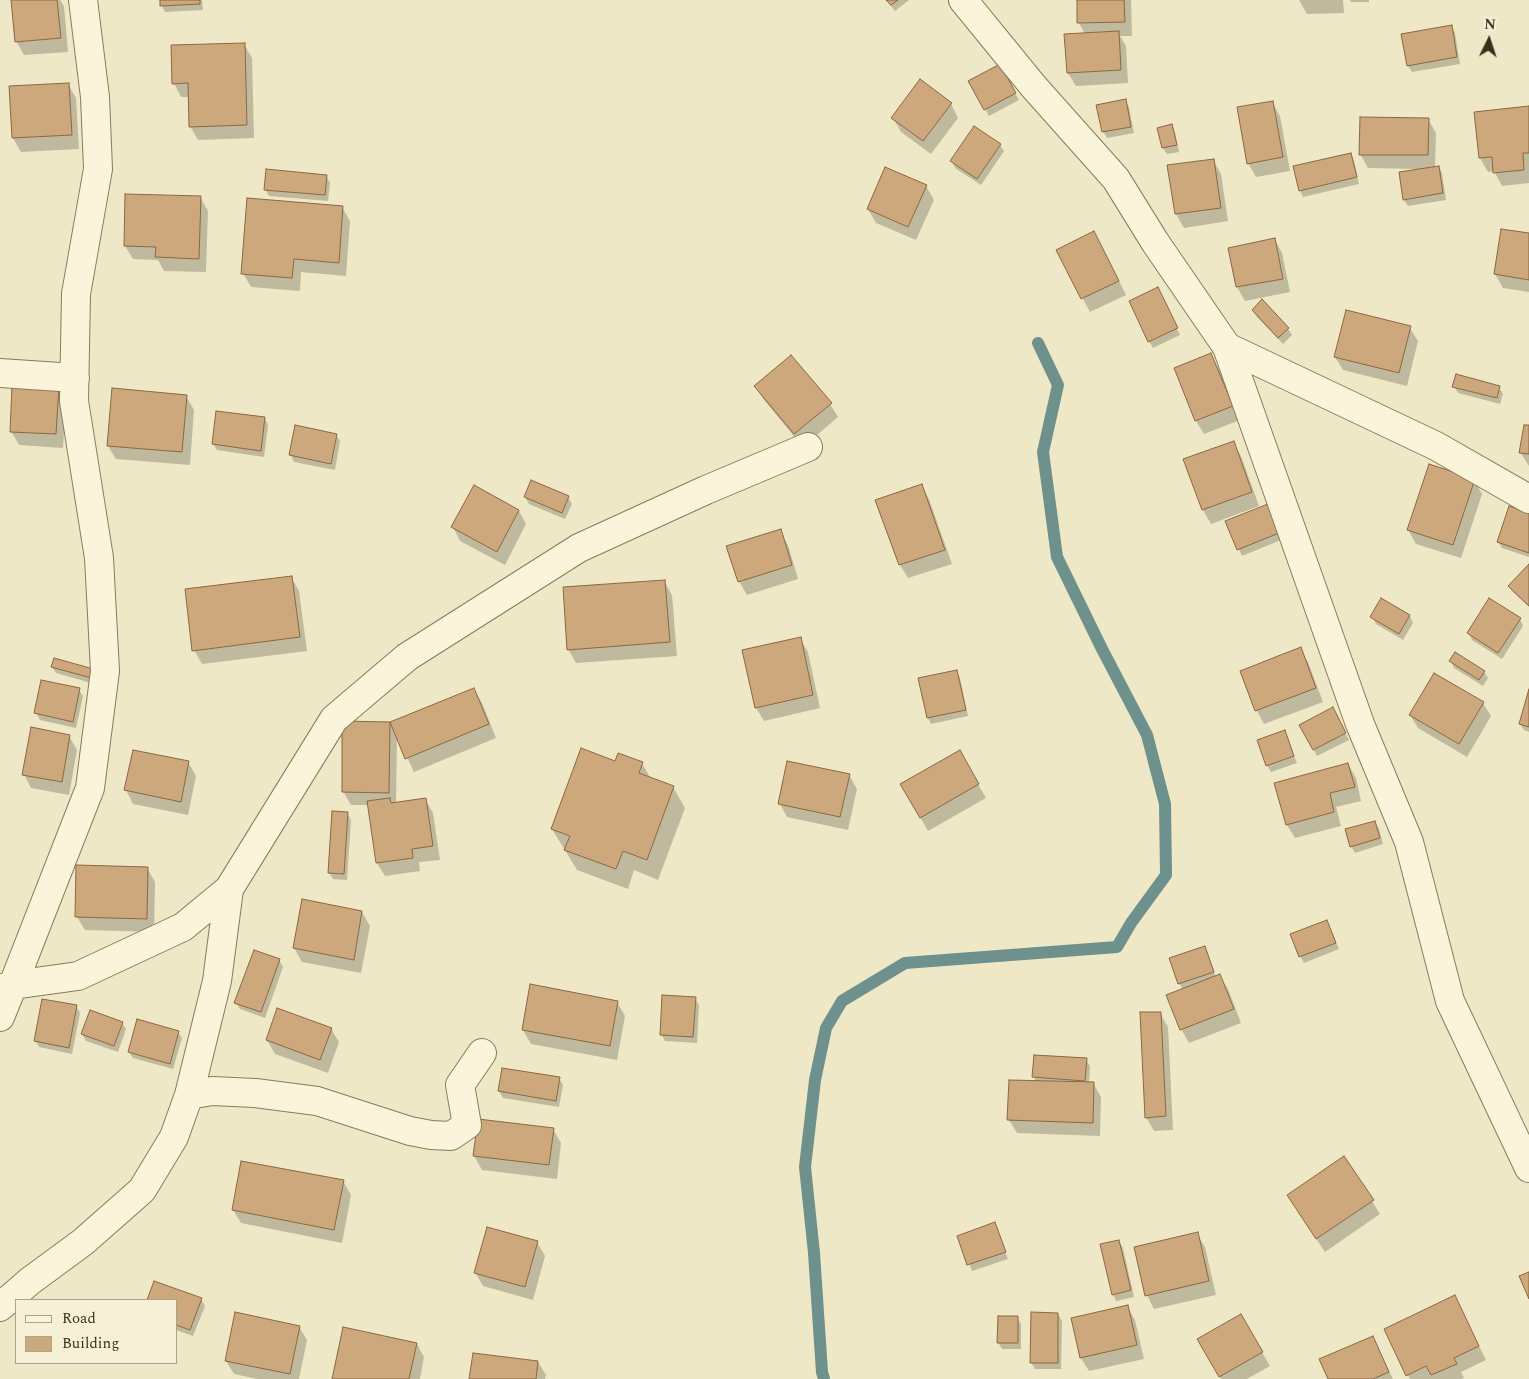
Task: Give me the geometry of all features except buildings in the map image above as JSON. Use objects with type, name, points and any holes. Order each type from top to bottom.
[{"type":"street","points":[[0,1017],[6,987],[90,788],[105,671],[99,558],[74,401],[76,294],[98,169],[95,97],[83,0]]},
{"type":"street","points":[[963,0],[1034,88],[1116,179],[1155,242],[1227,347],[1360,724],[1409,842],[1450,1001],[1529,1168]]},
{"type":"street","points":[[1227,347],[1436,446],[1529,499]]},
{"type":"street","points":[[0,373],[75,378]]},
{"type":"street","points":[[6,987],[78,976],[183,927],[229,889],[334,719],[408,657],[579,548],[706,490],[808,447]]},
{"type":"street","points":[[0,1307],[30,1281],[83,1242],[142,1190],[174,1137],[189,1094],[217,981],[229,889]]},
{"type":"street","points":[[189,1094],[212,1091],[255,1093],[317,1101],[410,1131],[451,1136],[466,1125],[460,1085],[482,1053]]},
{"type":"waterway","points":[[824,1379],[805,1167],[815,1080],[826,1028],[842,1001],[905,963],[1117,947],[1131,923],[1166,875],[1165,804],[1147,735],[1057,557],[1043,452],[1058,385],[1038,343]]}]
